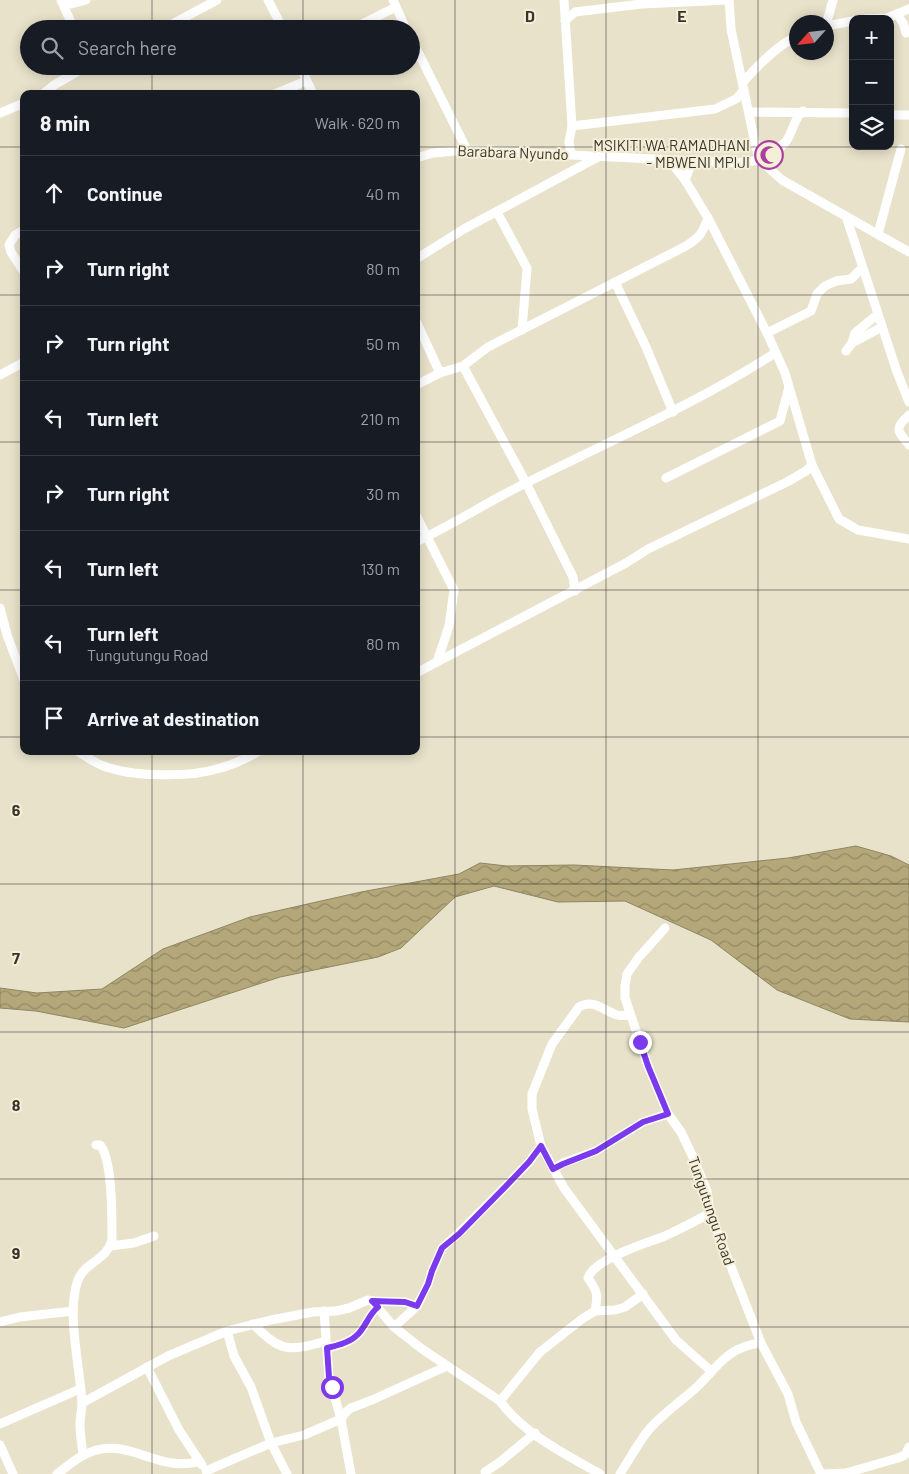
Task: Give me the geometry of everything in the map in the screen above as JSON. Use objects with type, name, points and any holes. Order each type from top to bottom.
[{"type":"street","points":[[62,1],[71,4],[86,0]]},
{"type":"street","points":[[180,20],[217,0]]},
{"type":"street","points":[[268,0],[278,20]]},
{"type":"street","points":[[565,21],[575,12],[641,4],[729,0],[731,29],[759,158],[782,180],[909,252]]},
{"type":"street","points":[[829,15],[834,0]]},
{"type":"street","points":[[62,1],[70,20]]},
{"type":"street","points":[[367,20],[394,4],[402,20]]},
{"type":"street","points":[[564,4],[575,12]]},
{"type":"street","points":[[564,4],[572,126],[569,142],[571,154]]},
{"type":"street","points":[[894,15],[909,9]]},
{"type":"street","points":[[897,14],[903,23],[906,33]]},
{"type":"street","points":[[834,25],[849,22]]},
{"type":"street","points":[[572,126],[715,109],[736,100],[743,86],[759,64],[789,40]]},
{"type":"street","points":[[420,56],[467,150]]},
{"type":"street","points":[[48,90],[71,75]]},
{"type":"street","points":[[304,75],[311,90]]},
{"type":"street","points":[[285,90],[306,81]]},
{"type":"street","points":[[1,112],[20,105]]},
{"type":"street","points":[[749,112],[849,113]]},
{"type":"street","name":"Barabara Nyundo","points":[[420,157],[433,153],[467,150],[738,163],[759,158],[787,142],[798,115],[803,112]]},
{"type":"street","points":[[894,115],[909,115]]},
{"type":"street","points":[[878,234],[901,149]]},
{"type":"street","points":[[420,256],[464,229],[598,157]]},
{"type":"street","points":[[669,160],[685,180],[708,218],[785,373],[812,464],[833,509],[846,525],[858,530],[909,539]]},
{"type":"street","points":[[685,180],[693,160]]},
{"type":"street","points":[[497,212],[527,268],[522,330]]},
{"type":"street","points":[[846,216],[862,268],[909,402]]},
{"type":"street","points":[[420,383],[440,373],[463,366],[488,347],[698,239],[703,233],[708,218]]},
{"type":"street","points":[[20,232],[4,246],[20,267]]},
{"type":"street","points":[[766,333],[811,311],[817,294],[825,286],[836,281],[851,279],[862,268]]},
{"type":"street","points":[[615,282],[646,347],[673,412]]},
{"type":"street","points":[[878,314],[855,334],[849,347],[882,327]]},
{"type":"street","points":[[420,330],[440,373]]},
{"type":"street","points":[[420,540],[526,483],[673,412],[742,374],[775,353]]},
{"type":"street","points":[[0,375],[20,364]]},
{"type":"street","points":[[463,366],[526,483],[573,577],[575,591]]},
{"type":"street","points":[[666,478],[780,421],[789,387]]},
{"type":"street","points":[[909,415],[898,426],[899,432],[909,445]]},
{"type":"street","points":[[420,671],[575,591],[648,549],[787,482],[806,471],[812,464]]},
{"type":"street","points":[[420,524],[454,590],[449,626],[437,662]]},
{"type":"street","points":[[0,608],[8,638],[20,670]]},
{"type":"street","points":[[84,755],[100,764],[118,770],[175,774],[222,768],[250,755]]},
{"type":"street","name":"Tungutungu Road","points":[[665,928],[639,957],[627,974],[624,986],[625,998],[648,1066],[668,1114],[681,1132],[707,1191],[710,1213],[761,1343],[788,1394],[796,1422],[821,1474]]},
{"type":"street","points":[[630,1015],[616,1015],[604,1008],[588,1003],[579,1007],[552,1044],[532,1094],[532,1109],[541,1146],[564,1188],[676,1340],[711,1371]]},
{"type":"street","points":[[553,1169],[596,1151],[643,1122],[668,1114]]},
{"type":"street","points":[[83,1455],[80,1427],[82,1403],[73,1310],[78,1279],[82,1272],[104,1255],[110,1246],[112,1227],[106,1156],[103,1148],[100,1145],[96,1145]]},
{"type":"street","points":[[394,1327],[417,1306],[442,1248],[459,1234],[509,1183],[541,1146]]},
{"type":"street","points":[[595,1311],[597,1292],[588,1276],[602,1263],[633,1247],[664,1236],[710,1213]]},
{"type":"street","points":[[110,1246],[134,1243],[154,1236]]},
{"type":"street","points":[[500,1401],[540,1352],[582,1318],[595,1311],[615,1310],[625,1307],[643,1294]]},
{"type":"street","points":[[82,1403],[147,1367],[196,1343],[227,1331],[293,1315],[336,1311],[368,1300],[375,1304],[394,1327],[447,1366],[500,1401],[507,1411],[521,1424],[600,1474]]},
{"type":"street","points":[[375,1304],[405,1302],[417,1306]]},
{"type":"street","points":[[253,1324],[275,1344],[285,1348],[336,1346],[357,1336],[375,1304]]},
{"type":"street","points":[[0,1322],[20,1317],[73,1310]]},
{"type":"street","points":[[324,1311],[329,1377],[341,1419],[351,1474]]},
{"type":"street","points":[[227,1331],[234,1356],[251,1387],[286,1474]]},
{"type":"street","points":[[620,1474],[647,1433],[695,1389],[721,1361],[733,1352],[746,1346],[761,1343]]},
{"type":"street","points":[[147,1367],[179,1430],[206,1473],[272,1443],[304,1435],[341,1419],[351,1408],[447,1366]]},
{"type":"street","points":[[0,1424],[80,1389]]},
{"type":"street","points":[[486,1474],[490,1468],[535,1434]]},
{"type":"street","points":[[0,1445],[13,1474]]},
{"type":"street","points":[[57,1474],[83,1455],[98,1449],[116,1447],[171,1463],[200,1462]]},
{"type":"street","points":[[821,1474],[846,1473],[898,1458],[905,1455],[909,1447]]},
{"type":"water","points":[[856,846],[891,856],[909,865],[909,1022],[850,1019],[777,990],[711,940],[625,901],[558,902],[494,886],[455,897],[401,948],[378,957],[280,977],[124,1028],[36,1011],[0,1008],[0,988],[37,993],[102,989],[163,949],[250,917],[361,892],[459,874],[480,863],[507,866],[574,865],[673,870],[788,858]]},
{"type":"place","name":"MSIKITI WA RAMADHANI - MBWENI MPIJI","points":[[769,155]]},
{"type":"route","points":[[332,1387],[329,1377],[327,1348],[357,1336],[371,1313],[378,1307],[372,1301],[405,1302],[417,1306],[442,1248],[459,1234],[509,1183],[541,1146],[553,1169],[596,1151],[651,1118],[668,1114],[640,1042]]}]
